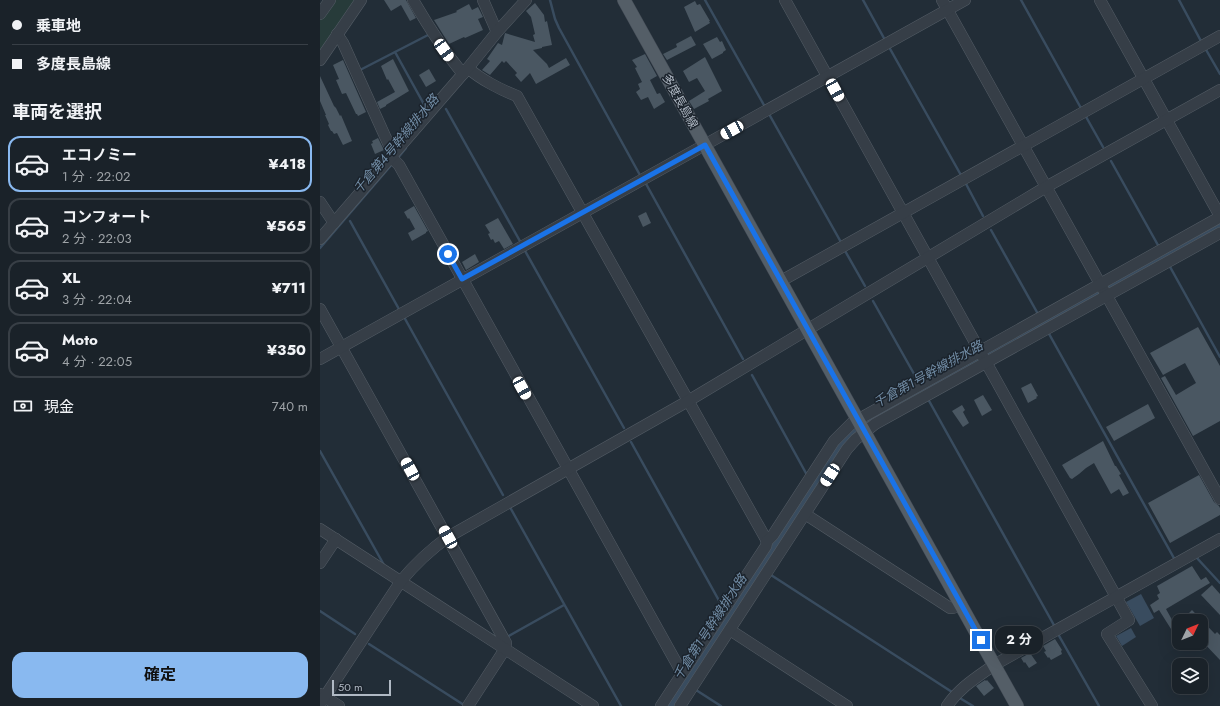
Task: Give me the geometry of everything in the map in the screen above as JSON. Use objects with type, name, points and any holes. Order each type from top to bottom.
[{"type":"main road","name":"多度長島線","points":[[624,0],[1017,706]]},
{"type":"street","points":[[320,14],[330,0]]},
{"type":"street","points":[[320,60],[361,0]]},
{"type":"street","points":[[413,0],[429,28],[452,60],[469,71],[517,96],[767,541]]},
{"type":"street","points":[[483,0],[498,32]]},
{"type":"street","points":[[320,239],[394,159],[469,71],[498,32],[526,0]]},
{"type":"street","points":[[784,0],[1129,620],[1107,634],[1152,706]]},
{"type":"street","points":[[320,359],[827,77],[945,5],[965,0]]},
{"type":"street","points":[[1100,0],[1220,216],[1103,290]]},
{"type":"street","points":[[945,5],[1220,499]]},
{"type":"street","points":[[337,34],[343,43],[394,159],[682,673]]},
{"type":"street","points":[[781,281],[1220,36]]},
{"type":"street","points":[[339,706],[322,698],[400,581],[429,550],[448,537],[688,401],[1046,187],[1220,90]]},
{"type":"street","points":[[320,202],[334,223]]},
{"type":"street","points":[[680,706],[847,449],[856,439],[861,426],[1103,290],[1220,233]]},
{"type":"street","points":[[320,309],[506,642],[505,649],[468,706]]},
{"type":"street","points":[[661,706],[766,546],[767,541],[773,535],[834,441],[852,423],[861,426],[875,424],[982,357]]},
{"type":"street","points":[[805,514],[950,608],[961,604]]},
{"type":"street","points":[[320,529],[593,706]]},
{"type":"street","points":[[320,563],[336,539]]},
{"type":"street","points":[[947,706],[953,697],[964,686],[994,665],[1220,539]]},
{"type":"street","points":[[730,630],[847,706]]},
{"type":"green space","points":[[333,0],[359,0],[320,56],[320,19]]},
{"type":"water","points":[[1220,220],[1220,227],[872,421],[675,706],[666,706],[834,447],[853,427]]},
{"type":"water","points":[[1141,594],[1154,618],[1140,626],[1126,602]]},
{"type":"water","points":[[1131,628],[1136,637],[1122,646],[1116,636]]},
{"type":"building","points":[[384,0],[406,0],[416,18],[410,21],[401,5],[391,11]]},
{"type":"building","points":[[695,1],[697,5],[700,4],[710,23],[695,32],[684,7]]},
{"type":"building","points":[[535,3],[544,15],[545,22],[547,21],[552,45],[533,50],[549,68],[566,58],[570,65],[536,84],[530,73],[521,82],[515,75],[517,73],[506,61],[504,63],[502,61],[490,75],[482,70],[490,61],[487,59],[498,43],[502,45],[505,33],[535,42],[533,35],[535,34],[531,17],[526,11]]},
{"type":"building","points":[[469,4],[472,10],[478,7],[483,17],[478,19],[483,30],[449,44],[434,20],[457,12],[456,11]]},
{"type":"building","points":[[691,36],[696,45],[667,60],[663,54],[677,47],[676,44]]},
{"type":"building","points":[[717,37],[720,42],[722,41],[726,50],[712,59],[703,44]]},
{"type":"building","points":[[645,54],[657,76],[650,80],[657,94],[660,93],[665,102],[654,109],[648,97],[641,100],[636,92],[640,89],[638,84],[642,82],[635,68],[637,67],[632,60]]},
{"type":"building","points":[[705,57],[722,91],[708,99],[709,101],[694,109],[689,101],[705,91],[697,78],[689,82],[683,71]]},
{"type":"building","points":[[393,59],[409,91],[380,109],[377,102],[395,92],[388,79],[387,80],[381,66]]},
{"type":"building","points":[[343,60],[366,112],[358,116],[346,93],[342,94],[336,80],[339,79],[333,65]]},
{"type":"building","points":[[429,69],[436,81],[426,87],[419,75]]},
{"type":"building","points":[[320,76],[334,106],[340,116],[341,115],[352,141],[343,145],[337,133],[334,134],[331,131],[320,101]]},
{"type":"building","points":[[378,138],[384,150],[375,154],[371,144],[373,143],[372,141]]},
{"type":"building","points":[[414,206],[428,231],[412,241],[408,233],[415,229],[404,212]]},
{"type":"building","points":[[646,212],[651,223],[643,227],[638,216]]},
{"type":"building","points":[[498,218],[513,244],[504,249],[499,241],[495,243],[493,239],[491,240],[488,234],[490,233],[485,225]]},
{"type":"building","points":[[475,254],[479,262],[466,270],[462,262]]},
{"type":"building","points":[[1198,327],[1220,366],[1220,421],[1193,436],[1161,378],[1165,376],[1176,395],[1196,383],[1185,363],[1163,375],[1150,353]]},
{"type":"building","points":[[1031,383],[1038,396],[1028,403],[1021,388]]},
{"type":"building","points":[[983,395],[992,410],[982,416],[974,400]]},
{"type":"building","points":[[1148,404],[1155,418],[1114,441],[1106,427]]},
{"type":"building","points":[[962,405],[965,410],[963,412],[969,423],[963,427],[952,411]]},
{"type":"building","points":[[1103,441],[1115,466],[1121,474],[1119,475],[1129,493],[1123,496],[1119,489],[1111,494],[1094,463],[1072,479],[1062,465]]},
{"type":"building","points":[[1199,475],[1214,502],[1219,506],[1220,515],[1170,543],[1148,503]]},
{"type":"building","points":[[1192,566],[1201,580],[1206,577],[1210,583],[1166,609],[1172,620],[1171,629],[1159,610],[1154,613],[1150,605],[1159,599],[1157,595],[1160,593],[1157,586]]},
{"type":"building","points":[[1212,585],[1220,594],[1220,615],[1201,595]]},
{"type":"building","points":[[1192,610],[1196,614],[1188,614]]},
{"type":"building","points":[[1208,627],[1215,634],[1217,632],[1220,635],[1220,660],[1208,647]]},
{"type":"building","points":[[1055,639],[1062,650],[1062,654],[1051,660],[1044,652],[1046,651],[1043,646]]},
{"type":"building","points":[[1030,653],[1037,663],[1029,668],[1021,658]]},
{"type":"building","points":[[987,680],[994,688],[984,696],[976,686]]},
{"type":"waterway","points":[[550,0],[559,28],[641,177]]},
{"type":"waterway","points":[[705,0],[765,107]]},
{"type":"waterway","points":[[863,0],[885,40]]},
{"type":"waterway","points":[[1021,0],[1082,110]]},
{"type":"waterway","points":[[1179,0],[1202,43]]},
{"type":"waterway","points":[[395,52],[428,35]]},
{"type":"waterway","points":[[889,47],[962,177]]},
{"type":"waterway","points":[[1205,48],[1220,74]]},
{"type":"waterway","points":[[360,70],[395,52],[426,108]]},
{"type":"waterway","points":[[446,109],[521,243]]},
{"type":"waterway","points":[[769,114],[842,244]]},
{"type":"waterway","points":[[1085,115],[1103,147]]},
{"type":"waterway","name":"千倉第4号幹線排水路","points":[[397,159],[406,148]]},
{"type":"waterway","points":[[1111,161],[1159,247]]},
{"type":"waterway","name":"千倉第4号幹線排水路","points":[[320,248],[393,163]]},
{"type":"waterway","points":[[645,182],[743,359]]},
{"type":"waterway","points":[[965,182],[983,216]]},
{"type":"waterway","points":[[350,221],[400,311]]},
{"type":"waterway","points":[[991,230],[1038,314]]},
{"type":"waterway","points":[[524,249],[624,428]]},
{"type":"waterway","points":[[844,249],[865,286]]},
{"type":"waterway","points":[[1169,265],[1220,357]]},
{"type":"waterway","name":"千倉第1号幹線排水路","points":[[873,301],[918,381]]},
{"type":"waterway","points":[[404,317],[503,495]]},
{"type":"waterway","points":[[1048,332],[1175,560]]},
{"type":"waterway","points":[[752,375],[807,475]]},
{"type":"waterway","points":[[928,399],[1055,627]]},
{"type":"waterway","name":"千倉第1号幹線排水路","points":[[631,442],[722,606]]},
{"type":"waterway","points":[[320,451],[384,565]]},
{"type":"waterway","points":[[511,509],[621,706]]},
{"type":"waterway","points":[[1196,557],[1220,583]]},
{"type":"waterway","points":[[771,575],[952,692]]},
{"type":"waterway","points":[[507,637],[564,605]]},
{"type":"waterway","points":[[320,611],[355,634]]},
{"type":"waterway","points":[[1058,634],[1099,706]]},
{"type":"waterway","points":[[369,644],[464,705]]},
{"type":"waterway","points":[[696,690],[721,706]]},
{"type":"waterway","points":[[958,697],[973,706]]},
{"type":"route","points":[[448,254],[462,279],[705,145],[981,640]]}]
